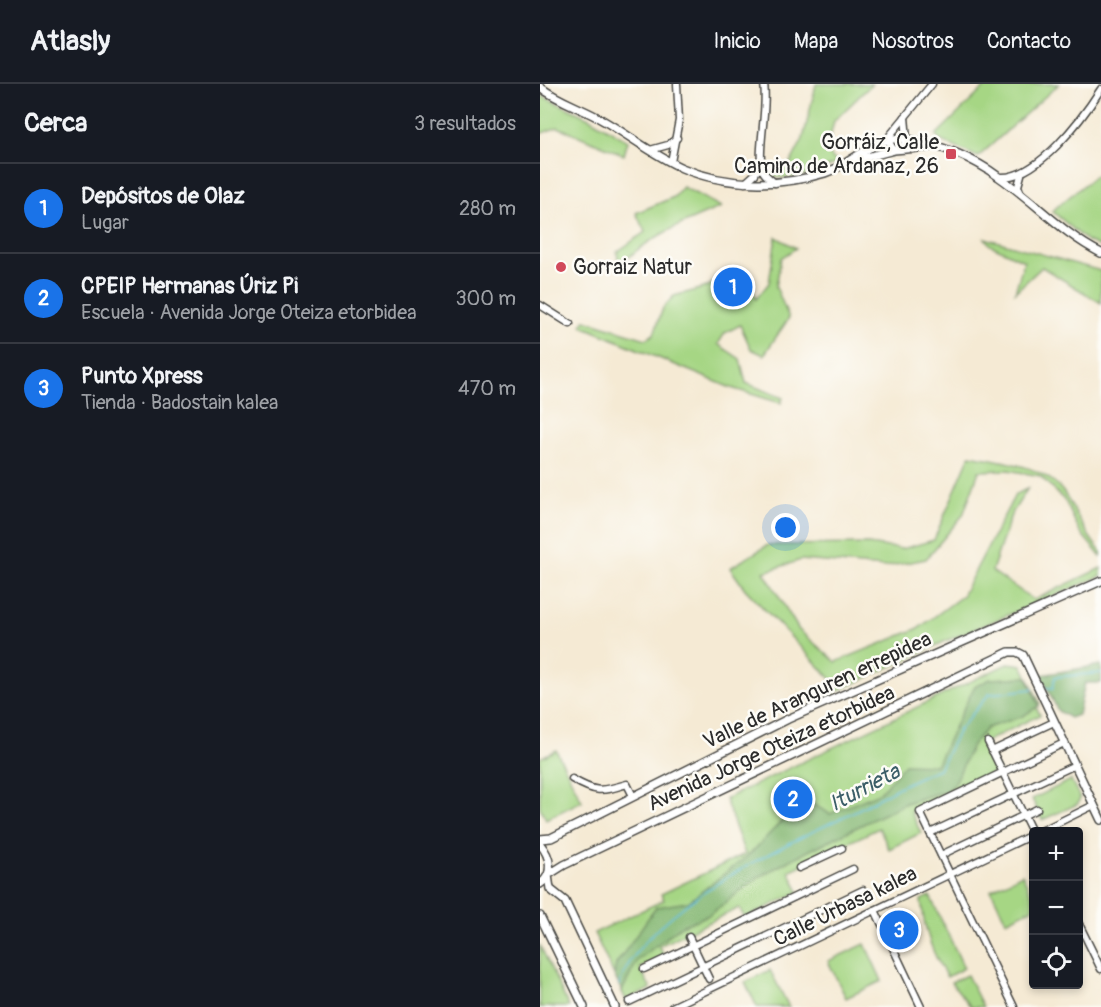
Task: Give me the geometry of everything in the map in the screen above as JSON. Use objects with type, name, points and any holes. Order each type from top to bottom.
[{"type":"street","points":[[671,162],[677,138],[677,84]]},
{"type":"street","points":[[745,183],[755,174],[761,163],[766,100],[764,84]]},
{"type":"street","points":[[842,165],[889,136],[932,84]]},
{"type":"street","points":[[540,87],[549,94],[602,120],[671,162],[706,177],[745,183],[775,183],[804,179],[897,149],[936,147]]},
{"type":"street","points":[[999,177],[1021,175],[1051,150],[1071,129],[1101,89]]},
{"type":"street","points":[[897,149],[907,138],[905,117]]},
{"type":"street","points":[[889,136],[907,138],[962,155],[999,177],[1074,237],[1101,254]]},
{"type":"street","points":[[889,136],[897,149]]},
{"type":"street","points":[[650,150],[668,145],[677,138]]},
{"type":"street","points":[[761,163],[766,175],[775,183]]},
{"type":"street","points":[[1021,175],[1018,186],[1021,194]]},
{"type":"street","points":[[540,305],[570,324]]},
{"type":"street","name":"Valle de Aranguren errepidea","points":[[551,838],[788,719],[1101,581]]},
{"type":"street","name":"Avenida Jorge Oteiza etorbidea","points":[[540,884],[548,875],[564,865],[1009,652],[1023,655],[1054,722]]},
{"type":"street","points":[[992,752],[1054,722],[1101,820]]},
{"type":"street","points":[[988,742],[1023,816],[1031,827]]},
{"type":"street","points":[[1014,1007],[920,812],[1064,744]]},
{"type":"street","points":[[930,833],[1075,765]]},
{"type":"street","points":[[572,779],[598,792],[627,784],[633,796]]},
{"type":"street","name":"Calle Urbasa kalea","points":[[1048,827],[1094,805]]},
{"type":"street","name":"Calle Urbasa kalea","points":[[941,855],[1037,809]]},
{"type":"street","name":"Calle Urbasa kalea","points":[[672,1007],[1029,836]]},
{"type":"street","points":[[540,839],[551,838],[547,853],[550,889],[565,902],[615,1007]]},
{"type":"street","points":[[540,844],[552,862],[564,865]]},
{"type":"street","points":[[799,868],[842,848]]},
{"type":"street","name":"Calle Urbasa kalea","points":[[645,969],[853,869]]},
{"type":"street","name":"Calle Urbasa kalea","points":[[629,1002],[863,891]]},
{"type":"street","points":[[875,910],[921,1007]]},
{"type":"street","points":[[540,916],[584,1007]]},
{"type":"street","points":[[1083,932],[1101,969]]},
{"type":"street","points":[[689,936],[709,980]]},
{"type":"green space","points":[[816,84],[872,84],[834,121],[827,151],[837,163],[813,173],[794,177],[777,177],[770,174],[791,162],[803,139]]},
{"type":"green space","points":[[988,84],[1059,84],[978,157],[939,140],[936,135]]},
{"type":"green space","points":[[540,95],[589,118],[628,141],[624,155],[558,127],[540,134]]},
{"type":"green space","points":[[1101,171],[1101,247],[1087,241],[1052,211]]},
{"type":"green space","points":[[683,187],[721,207],[653,239],[619,267],[617,252],[645,232],[636,213],[674,197]]},
{"type":"green space","points":[[776,237],[796,248],[781,258],[776,287],[789,318],[764,355],[751,349],[740,325],[725,333],[718,344],[740,359],[746,383],[783,398],[781,403],[731,388],[582,326],[585,320],[646,339],[654,334],[663,308],[674,296],[704,288],[739,270],[748,274],[756,299],[769,283]]},
{"type":"green space","points":[[985,238],[1101,271],[1101,303],[1042,267],[1015,292],[1024,261],[990,245]]},
{"type":"green space","points":[[970,455],[1008,462],[1046,476],[1064,493],[1101,552],[1101,557],[1080,532],[1065,501],[1040,476],[1008,470],[979,471],[963,515],[926,559],[885,567],[801,560],[764,572],[799,630],[836,662],[919,628],[962,596],[1015,495],[1028,488],[1011,515],[992,571],[1034,600],[1101,568],[1101,576],[946,641],[823,698],[837,685],[745,589],[730,568],[768,545],[868,544],[902,549],[934,540]]},
{"type":"green space","points":[[1009,663],[1022,665],[1040,703],[1036,707],[1040,715],[985,742],[998,771],[911,812],[921,833],[889,849],[879,828],[789,871],[799,892],[745,918],[739,908],[659,946],[664,956],[640,968],[651,989],[626,1000],[594,933],[664,900],[661,894],[745,854],[725,799]]},
{"type":"green space","points":[[1101,665],[1101,683],[1085,683],[1078,715],[1070,718],[1058,711],[1041,675]]},
{"type":"green space","points":[[1027,677],[1039,706],[1023,716],[987,728],[972,745],[955,783],[948,790],[906,803],[759,877],[709,915],[681,926],[638,960],[622,991],[614,975],[616,964],[656,907],[688,902],[751,853],[803,799],[830,814],[879,793],[905,764],[936,765],[974,687],[990,679]]},
{"type":"green space","points":[[556,750],[582,801],[546,819],[540,807],[540,758]]},
{"type":"green space","points":[[1071,780],[1080,798],[1078,804],[1042,820],[1032,799]]},
{"type":"green space","points":[[1022,874],[1029,889],[1029,910],[1006,921],[991,890]]},
{"type":"green space","points":[[930,896],[964,968],[947,977],[933,950],[924,921],[921,900]]},
{"type":"green space","points":[[865,944],[882,981],[846,998],[828,961]]},
{"type":"green space","points":[[540,945],[569,1007],[540,1007]]},
{"type":"green space","points":[[770,970],[789,1007],[757,1007],[745,982]]},
{"type":"green space","points":[[967,975],[983,1007],[971,1007],[951,982]]},
{"type":"waterway","name":"Iturrieta","points":[[1045,688],[1053,688],[1055,677],[1101,673]]},
{"type":"waterway","name":"Iturrieta","points":[[619,985],[634,956],[657,929],[687,904],[758,860],[907,783],[939,769],[959,730],[989,694],[1033,689]]},
{"type":"place","name":"Gorráiz, Calle Camino de Ardanaz, 26","points":[[951,154]]},
{"type":"place","name":"Gorraiz Natur","points":[[561,267]]},
{"type":"place","name":"Depósitos de Olaz","points":[[733,287]]},
{"type":"place","name":"CPEIP Hermanas Úriz Pi","points":[[793,799]]},
{"type":"place","name":"Punto Xpress","points":[[899,930]]}]
